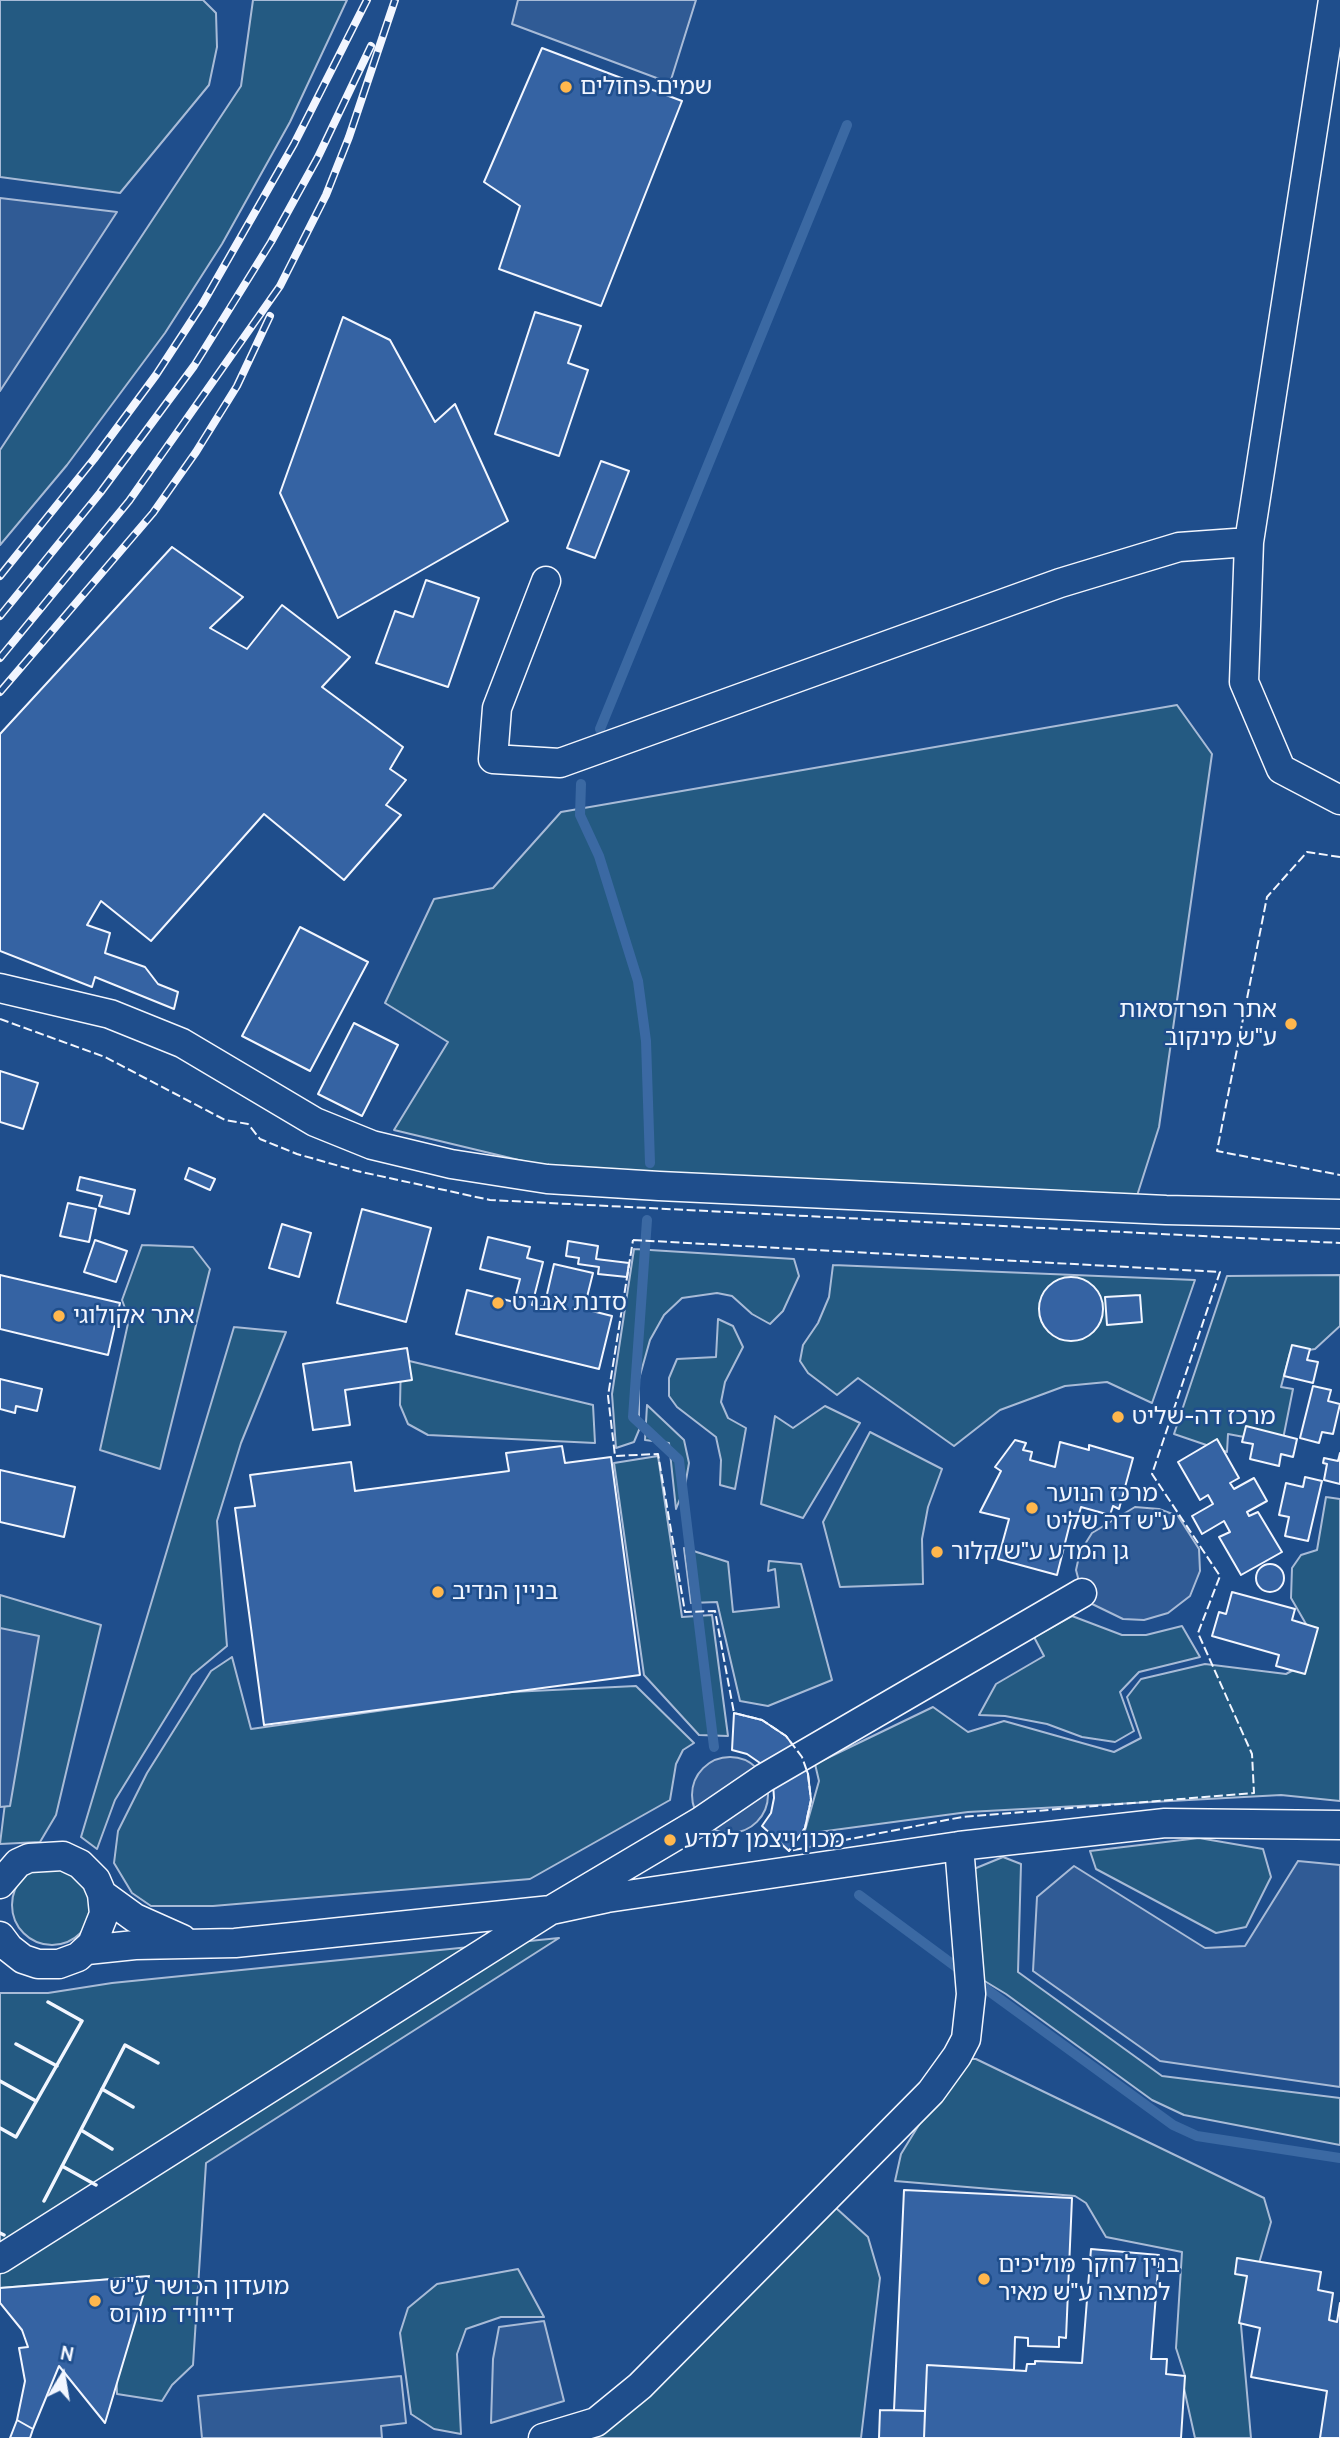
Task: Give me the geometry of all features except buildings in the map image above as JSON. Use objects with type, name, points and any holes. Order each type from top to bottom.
[{"type":"street","points":[[1334,0],[1249,542],[1244,682],[1281,769],[1340,800]]},
{"type":"street","points":[[546,581],[497,708],[493,759],[559,764],[1060,583],[1179,547],[1249,542]]},
{"type":"street","points":[[0,988],[110,1014],[182,1043],[315,1122],[372,1145],[451,1164],[547,1179],[659,1186],[1152,1209],[1340,1214]]},
{"type":"street","points":[[0,2259],[551,1910],[701,1821],[764,1778],[1082,1593]]},
{"type":"street","points":[[0,1936],[9,1948],[23,1959],[38,1964],[59,1964],[87,1950],[235,1943],[551,1910],[607,1898],[959,1846],[1165,1823],[1340,1825]]},
{"type":"street","points":[[543,2438],[596,2422],[640,2386],[931,2092],[966,2039],[971,1994],[959,1846]]},
{"type":"street","points":[[0,1884],[9,1864],[40,1855],[63,1856],[80,1864],[96,1880],[102,1894],[104,1914],[100,1931],[87,1950]]},
{"type":"street","points":[[102,1894],[150,1926],[202,1944]]},
{"type":"shaded area","points":[[0,0],[203,0],[216,13],[217,47],[209,85],[120,193],[0,177]]},
{"type":"shaded area","points":[[253,0],[347,0],[290,122],[222,244],[165,333],[67,465],[0,545],[0,450],[241,86]]},
{"type":"shaded area","points":[[518,0],[696,0],[670,83],[512,24]]},
{"type":"shaded area","points":[[0,198],[117,212],[0,391]]},
{"type":"shaded area","points":[[1177,705],[1212,754],[1159,1127],[1135,1202],[552,1168],[394,1130],[448,1042],[385,1003],[434,899],[493,888],[561,812]]},
{"type":"shaded area","points":[[142,1245],[193,1247],[210,1269],[160,1469],[100,1450],[129,1319],[122,1300]]},
{"type":"shaded area","points":[[634,1249],[794,1259],[799,1276],[783,1311],[770,1324],[752,1314],[732,1296],[717,1293],[682,1298],[664,1315],[650,1340],[639,1379],[639,1430],[634,1442],[616,1448],[612,1394]]},
{"type":"shaded area","points":[[833,1265],[1195,1280],[1152,1403],[1107,1382],[1065,1386],[1000,1410],[954,1446],[858,1378],[837,1395],[808,1373],[800,1361],[803,1345],[818,1323],[829,1297]]},
{"type":"shaded area","points":[[1340,1275],[1340,1326],[1315,1349],[1290,1353],[1281,1387],[1293,1389],[1282,1444],[1228,1434],[1227,1452],[1174,1434],[1227,1276]]},
{"type":"shaded area","points":[[718,1319],[733,1326],[743,1347],[725,1382],[721,1402],[728,1418],[746,1428],[735,1489],[720,1485],[721,1460],[716,1437],[677,1407],[669,1396],[669,1378],[677,1359],[716,1357]]},
{"type":"shaded area","points":[[234,1327],[286,1332],[241,1443],[217,1521],[227,1646],[192,1675],[115,1800],[97,1849],[81,1837]]},
{"type":"shaded area","points":[[401,1359],[593,1405],[595,1443],[428,1435],[408,1424],[400,1405]]},
{"type":"shaded area","points":[[647,1405],[684,1440],[689,1463],[685,1486],[676,1509],[669,1443],[645,1440]]},
{"type":"shaded area","points":[[825,1406],[860,1423],[803,1518],[761,1504],[775,1416],[793,1428]]},
{"type":"shaded area","points":[[870,1432],[942,1469],[928,1507],[922,1539],[923,1584],[840,1587],[823,1522]]},
{"type":"shaded area","points":[[658,1456],[682,1617],[712,1615],[728,1736],[699,1735],[644,1675],[614,1463]]},
{"type":"shaded area","points":[[1326,1497],[1340,1499],[1340,1801],[1281,1795],[968,1812],[804,1834],[819,1781],[815,1764],[933,1707],[968,1732],[1004,1721],[1114,1752],[1141,1738],[1127,1697],[1141,1679],[1205,1664],[1286,1674],[1308,1662],[1310,1631],[1291,1598],[1292,1568],[1301,1555],[1317,1550]]},
{"type":"shaded area","points":[[1135,1507],[1159,1509],[1178,1516],[1199,1549],[1200,1571],[1190,1596],[1168,1613],[1144,1620],[1123,1619],[1088,1602],[1082,1593],[1076,1570],[1080,1552],[1092,1533]]},
{"type":"shaded area","points":[[684,1548],[728,1562],[733,1612],[779,1607],[775,1569],[768,1571],[769,1561],[801,1564],[832,1680],[768,1706],[740,1701],[717,1602],[691,1603]]},
{"type":"shaded area","points":[[0,1595],[101,1625],[56,1815],[40,1842],[0,1844],[23,1656],[0,1651]]},
{"type":"shaded area","points":[[1072,1616],[1122,1635],[1146,1635],[1182,1626],[1200,1657],[1139,1672],[1120,1692],[1134,1731],[1115,1742],[1082,1737],[1047,1724],[1005,1716],[979,1715],[996,1684],[1044,1656],[1034,1637]]},
{"type":"shaded area","points":[[0,1628],[39,1636],[10,1806],[0,1807]]},
{"type":"shaded area","points":[[232,1657],[251,1729],[511,1692],[636,1686],[694,1743],[683,1750],[676,1764],[670,1800],[530,1879],[213,1906],[151,1906],[132,1893],[114,1863],[118,1831],[147,1773],[211,1671]]},
{"type":"shaded area","points":[[723,1757],[737,1757],[751,1763],[762,1774],[768,1795],[765,1810],[757,1822],[737,1833],[723,1833],[709,1827],[698,1816],[692,1802],[692,1788],[698,1774],[709,1763]]},
{"type":"shaded area","points":[[1199,1838],[1263,1849],[1271,1877],[1246,1927],[1216,1933],[1096,1869],[1090,1851]]},
{"type":"shaded area","points":[[1003,1857],[1021,1864],[1018,1972],[1162,2076],[1340,2098],[1340,2145],[1184,2115],[1152,2100],[1006,1994],[973,1974],[964,1873]]},
{"type":"shaded area","points":[[1298,1861],[1340,1865],[1340,2087],[1160,2061],[1033,1971],[1037,1897],[1074,1866],[1205,1948],[1245,1946]]},
{"type":"shaded area","points":[[52,1865],[67,1868],[80,1877],[89,1890],[92,1905],[89,1920],[80,1933],[67,1942],[52,1945],[37,1942],[24,1933],[15,1920],[12,1905],[15,1890],[24,1877],[37,1868]]},
{"type":"shaded area","points":[[559,1938],[206,2163],[193,2365],[172,2385],[162,2401],[117,2394],[113,2279],[0,2288],[0,1993],[48,1993],[112,1983]]},
{"type":"shaded area","points":[[956,2059],[976,2059],[1264,2198],[1271,2222],[1241,2325],[1251,2438],[1195,2438],[1183,2384],[1185,2376],[1176,2348],[1182,2252],[1106,2237],[1086,2203],[1075,2196],[895,2181],[901,2154]]},
{"type":"shaded area","points":[[836,2208],[868,2237],[880,2278],[861,2438],[573,2438]]},
{"type":"shaded area","points":[[518,2269],[544,2317],[501,2317],[466,2329],[457,2354],[461,2434],[434,2429],[411,2414],[400,2333],[408,2308],[437,2284]]},
{"type":"shaded area","points":[[544,2321],[564,2401],[491,2423],[493,2359],[499,2327]]},
{"type":"shaded area","points":[[401,2376],[406,2423],[381,2426],[382,2438],[202,2438],[198,2396]]},
{"type":"waterway","points":[[600,729],[847,125]]},
{"type":"waterway","points":[[581,784],[580,815],[599,856],[638,981],[646,1041],[650,1163]]},
{"type":"waterway","points":[[647,1220],[633,1417],[679,1460],[714,1747]]},
{"type":"waterway","points":[[859,1895],[963,1972]]},
{"type":"waterway","points":[[975,1981],[1173,2125],[1197,2136],[1340,2158]]},
{"type":"railway","points":[[0,576],[94,459],[156,375],[203,303],[294,144],[367,0]]},
{"type":"railway","points":[[0,658],[129,501],[280,286],[326,195],[349,137],[395,0]]},
{"type":"railway","points":[[0,616],[100,493],[194,366],[271,242],[318,157],[371,46]]},
{"type":"railway","points":[[0,692],[153,513],[196,452],[237,386],[270,316]]},
{"type":"fence","points":[[1340,857],[1307,852],[1267,897],[1217,1151],[1340,1175]]},
{"type":"fence","points":[[0,1019],[105,1057],[225,1120],[248,1124],[260,1139],[297,1154],[357,1171],[490,1200],[1340,1243]]},
{"type":"fence","points":[[633,1240],[1220,1272],[1152,1474],[1220,1576],[1198,1633],[1252,1754],[1254,1793],[962,1817],[789,1851],[805,1828],[811,1800],[808,1774],[802,1757],[786,1736],[762,1720],[734,1713],[715,1611],[685,1612],[658,1454],[615,1456],[608,1396],[633,1240]]},
{"type":"wall","points":[[0,2128],[16,2137],[82,2021],[48,2002]]},
{"type":"wall","points":[[16,2044],[57,2066]]},
{"type":"wall","points":[[44,2201],[125,2045],[158,2063]]},
{"type":"wall","points":[[0,2081],[36,2101]]},
{"type":"wall","points":[[102,2089],[133,2107]]},
{"type":"wall","points":[[81,2130],[112,2149]]},
{"type":"wall","points":[[62,2166],[96,2185]]},
{"type":"wall","points":[[0,2233],[4,2235]]},
{"type":"place","name":"שמים כחולים","points":[[566,87]]},
{"type":"place","name":"אתר הפרדסאות ע\"ש מינקוב","points":[[1291,1024]]},
{"type":"place","name":"סדנת אברט","points":[[498,1303]]},
{"type":"place","name":"אתר אקולוגי","points":[[59,1316]]},
{"type":"place","name":"מרכז דה-שליט","points":[[1118,1417]]},
{"type":"place","name":"מרכז הנוער ע\"ש דה שליט","points":[[1032,1508]]},
{"type":"place","name":"גן המדע ע\"ש קלור","points":[[937,1552]]},
{"type":"place","name":"בניין הנדיב","points":[[438,1592]]},
{"type":"place","name":"מכון ויצמן למדע","points":[[670,1840]]},
{"type":"place","name":"בנין לחקר מוליכים למחצה ע\"ש מאיר","points":[[984,2279]]},
{"type":"place","name":"מועדון הכושר ע\"ש דייוויד מורוס","points":[[95,2301]]}]
